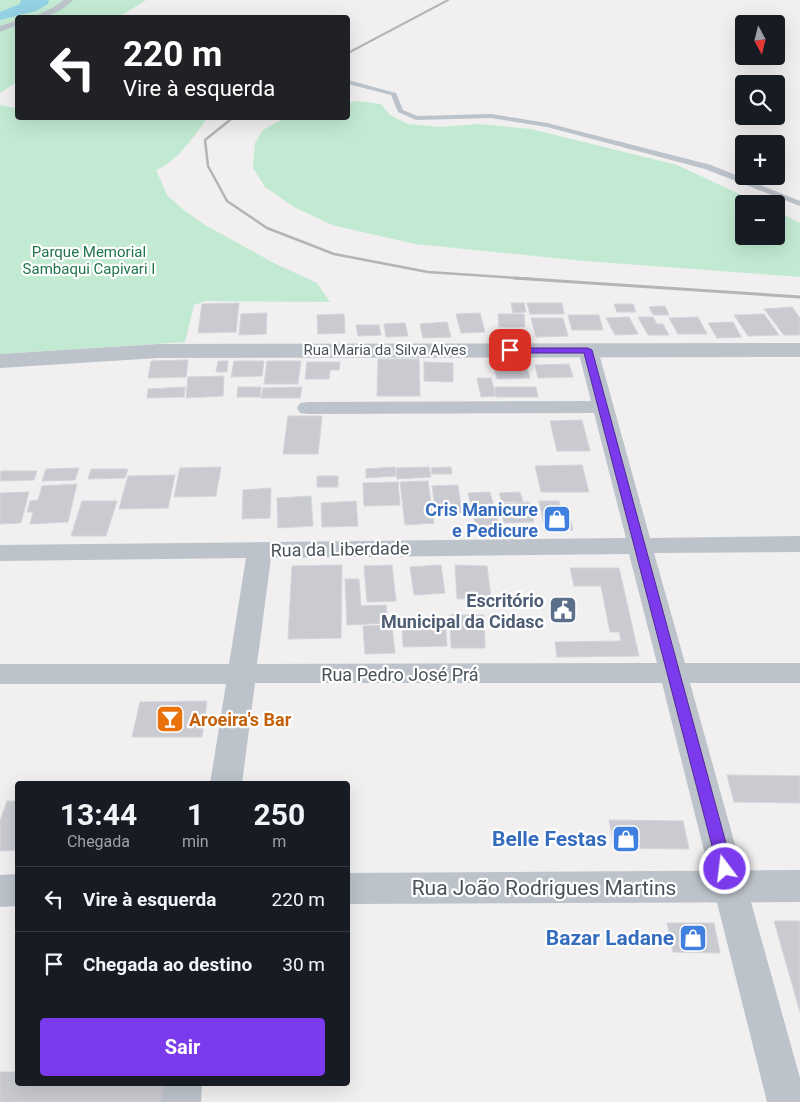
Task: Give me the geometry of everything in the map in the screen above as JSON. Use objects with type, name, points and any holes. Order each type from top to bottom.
[{"type":"street","points":[[42,15],[57,9],[69,0]]},
{"type":"street","points":[[0,29],[15,23]]},
{"type":"street","name":"Rua Maria da Silva Alves","points":[[0,361],[50,360],[158,350],[800,350]]},
{"type":"street","points":[[588,350],[787,1102]]},
{"type":"street","points":[[308,408],[603,406]]},
{"type":"street","name":"Rua da Liberdade","points":[[0,553],[800,544]]},
{"type":"street","points":[[226,781],[260,550]]},
{"type":"street","name":"Rua Pedro José Prá","points":[[0,674],[800,673]]},
{"type":"street","name":"Rua João Rodrigues Martins","points":[[350,889],[800,886]]},
{"type":"street","points":[[0,891],[15,890]]},
{"type":"street","points":[[181,1102],[183,1086]]},
{"type":"lane","points":[[350,83],[394,94],[400,111],[416,118],[491,116],[547,125],[708,166],[800,204]]},
{"type":"green space","points":[[0,0],[146,0],[122,15],[15,15],[15,83],[0,93]]},
{"type":"green space","points":[[357,101],[381,104],[390,115],[408,124],[439,127],[479,124],[531,129],[677,165],[742,195],[735,195],[735,245],[785,245],[785,216],[800,223],[800,277],[585,261],[415,244],[332,225],[294,207],[265,187],[253,168],[255,143],[263,130],[281,120],[350,120],[350,103]]},
{"type":"green space","name":"Parque Memorial Sambaqui Capivari I","points":[[0,105],[15,108],[15,120],[206,120],[179,154],[156,170],[167,195],[205,225],[274,263],[317,283],[330,302],[206,301],[194,305],[185,342],[0,354]]},
{"type":"water","points":[[21,0],[49,0],[48,4],[36,11],[0,20],[0,12],[20,4]]},
{"type":"building","points":[[239,303],[236,332],[198,333],[202,304]]},
{"type":"building","points":[[511,303],[524,303],[526,312],[513,313]]},
{"type":"building","points":[[527,303],[562,303],[564,314],[530,314]]},
{"type":"building","points":[[614,304],[633,304],[636,312],[617,312]]},
{"type":"building","points":[[665,306],[669,315],[653,315],[649,307]]},
{"type":"building","points":[[792,307],[800,318],[800,335],[784,335],[764,309]]},
{"type":"building","points":[[267,313],[266,334],[239,335],[241,314]]},
{"type":"building","points":[[480,313],[485,332],[461,333],[456,314]]},
{"type":"building","points":[[344,314],[345,333],[318,334],[317,315]]},
{"type":"building","points":[[498,314],[524,314],[525,327],[499,327]]},
{"type":"building","points":[[764,314],[779,335],[748,336],[734,315]]},
{"type":"building","points":[[568,315],[599,315],[603,330],[572,330]]},
{"type":"building","points":[[629,317],[638,334],[615,335],[606,318]]},
{"type":"building","points":[[638,317],[653,317],[657,324],[663,324],[669,335],[648,335]]},
{"type":"building","points":[[698,317],[707,334],[678,334],[669,318]]},
{"type":"building","points":[[531,318],[563,318],[568,336],[536,337]]},
{"type":"building","points":[[447,322],[451,337],[423,338],[420,324]]},
{"type":"building","points":[[733,322],[741,337],[717,338],[708,323]]},
{"type":"building","points":[[405,323],[408,336],[386,337],[384,324]]},
{"type":"building","points":[[356,325],[379,325],[381,335],[358,336]]},
{"type":"building","points":[[378,359],[419,359],[420,396],[377,396]]},
{"type":"building","points":[[188,360],[186,377],[148,378],[151,361]]},
{"type":"building","points":[[218,361],[228,361],[227,372],[216,372]]},
{"type":"building","points":[[234,361],[264,361],[262,376],[231,377]]},
{"type":"building","points":[[267,361],[301,361],[298,384],[264,384]]},
{"type":"building","points":[[307,362],[340,362],[339,370],[330,370],[329,379],[305,379]]},
{"type":"building","points":[[424,362],[453,363],[453,382],[424,381]]},
{"type":"building","points":[[493,364],[526,364],[530,378],[497,379]]},
{"type":"building","points":[[569,364],[573,377],[538,378],[535,365]]},
{"type":"building","points":[[224,376],[223,396],[186,398],[188,377]]},
{"type":"building","points":[[477,378],[491,378],[496,396],[481,397]]},
{"type":"building","points":[[185,387],[184,397],[147,398],[148,389]]},
{"type":"building","points":[[238,387],[261,387],[260,397],[237,397]]},
{"type":"building","points":[[302,387],[300,398],[261,398],[263,388]]},
{"type":"building","points":[[495,387],[536,387],[538,397],[496,397]]},
{"type":"building","points":[[288,416],[322,416],[318,454],[283,454]]},
{"type":"building","points":[[582,420],[590,451],[557,451],[550,421]]},
{"type":"building","points":[[582,465],[589,492],[541,492],[535,466]]},
{"type":"building","points":[[221,467],[216,496],[174,497],[180,468]]},
{"type":"building","points":[[395,467],[396,476],[366,478],[366,469]]},
{"type":"building","points":[[429,467],[431,477],[397,479],[396,468]]},
{"type":"building","points":[[451,467],[452,474],[432,474],[431,468]]},
{"type":"building","points":[[79,468],[75,480],[42,481],[46,469]]},
{"type":"building","points":[[91,469],[128,469],[125,478],[88,479]]},
{"type":"building","points":[[1,471],[37,471],[34,480],[0,481]]},
{"type":"building","points":[[175,475],[168,508],[119,509],[128,476]]},
{"type":"building","points":[[317,476],[338,476],[338,487],[317,487]]},
{"type":"building","points":[[428,481],[434,523],[405,525],[400,482]]},
{"type":"building","points":[[398,482],[400,505],[364,506],[363,483]]},
{"type":"building","points":[[77,484],[68,522],[30,524],[33,512],[27,512],[30,501],[38,500],[42,486]]},
{"type":"building","points":[[458,485],[462,513],[436,514],[432,486]]},
{"type":"building","points":[[271,488],[270,518],[242,519],[243,490]]},
{"type":"building","points":[[29,492],[21,523],[0,524],[0,493]]},
{"type":"building","points":[[490,492],[499,525],[476,526],[468,493]]},
{"type":"building","points":[[520,492],[523,502],[502,502],[499,493]]},
{"type":"building","points":[[311,496],[313,526],[278,528],[277,498]]},
{"type":"building","points":[[82,501],[117,501],[106,536],[71,536]]},
{"type":"building","points":[[356,501],[358,526],[322,527],[321,503]]},
{"type":"building","name":"Cris Manicure e Pedicure","points":[[539,501],[559,501],[561,508],[568,508],[573,530],[545,531]]},
{"type":"building","points":[[529,502],[534,522],[504,523],[499,504]]},
{"type":"building","points":[[342,565],[341,638],[288,639],[292,566]]},
{"type":"building","points":[[392,565],[396,601],[367,602],[364,566]]},
{"type":"building","points":[[441,565],[445,593],[414,595],[410,567]]},
{"type":"building","points":[[455,565],[487,566],[491,598],[457,599]]},
{"type":"building","points":[[570,568],[619,568],[639,656],[557,657],[555,642],[621,641],[619,632],[610,632],[601,586],[574,586]]},
{"type":"building","points":[[345,579],[359,579],[361,606],[386,605],[388,623],[347,625]]},
{"type":"building","points":[[450,615],[484,615],[485,648],[451,648]]},
{"type":"building","points":[[402,617],[445,617],[447,646],[403,647]]},
{"type":"building","points":[[392,625],[395,653],[365,654],[363,626]]},
{"type":"building","name":"Aroeira's Bar","points":[[207,701],[202,737],[132,737],[140,702]]},
{"type":"building","points":[[727,775],[800,776],[800,803],[734,802]]},
{"type":"building","points":[[7,801],[15,801],[15,850],[0,851],[0,821]]},
{"type":"building","points":[[609,820],[683,821],[689,849],[614,848]]},
{"type":"building","points":[[774,921],[800,921],[800,1012]]},
{"type":"building","name":"Bazar Ladane","points":[[667,923],[714,923],[720,953],[673,952]]},
{"type":"building","points":[[0,1072],[15,1072],[15,1086],[167,1086],[164,1102],[0,1102]]},
{"type":"railway","points":[[350,52],[448,0]]},
{"type":"railway","points":[[230,120],[205,140],[208,166],[227,201],[267,228],[334,254],[428,272],[532,279]]},
{"type":"railway","points":[[514,278],[800,297]]},
{"type":"place","name":"Cris Manicure e Pedicure","points":[[557,519]]},
{"type":"place","name":"Escritório Municipal da Cidasc","points":[[563,610]]},
{"type":"place","name":"Aroeira's Bar","points":[[170,719]]},
{"type":"place","name":"Belle Festas","points":[[626,839]]},
{"type":"place","name":"Bazar Ladane","points":[[693,938]]},
{"type":"route","points":[[510,350],[588,350],[725,869]]}]
